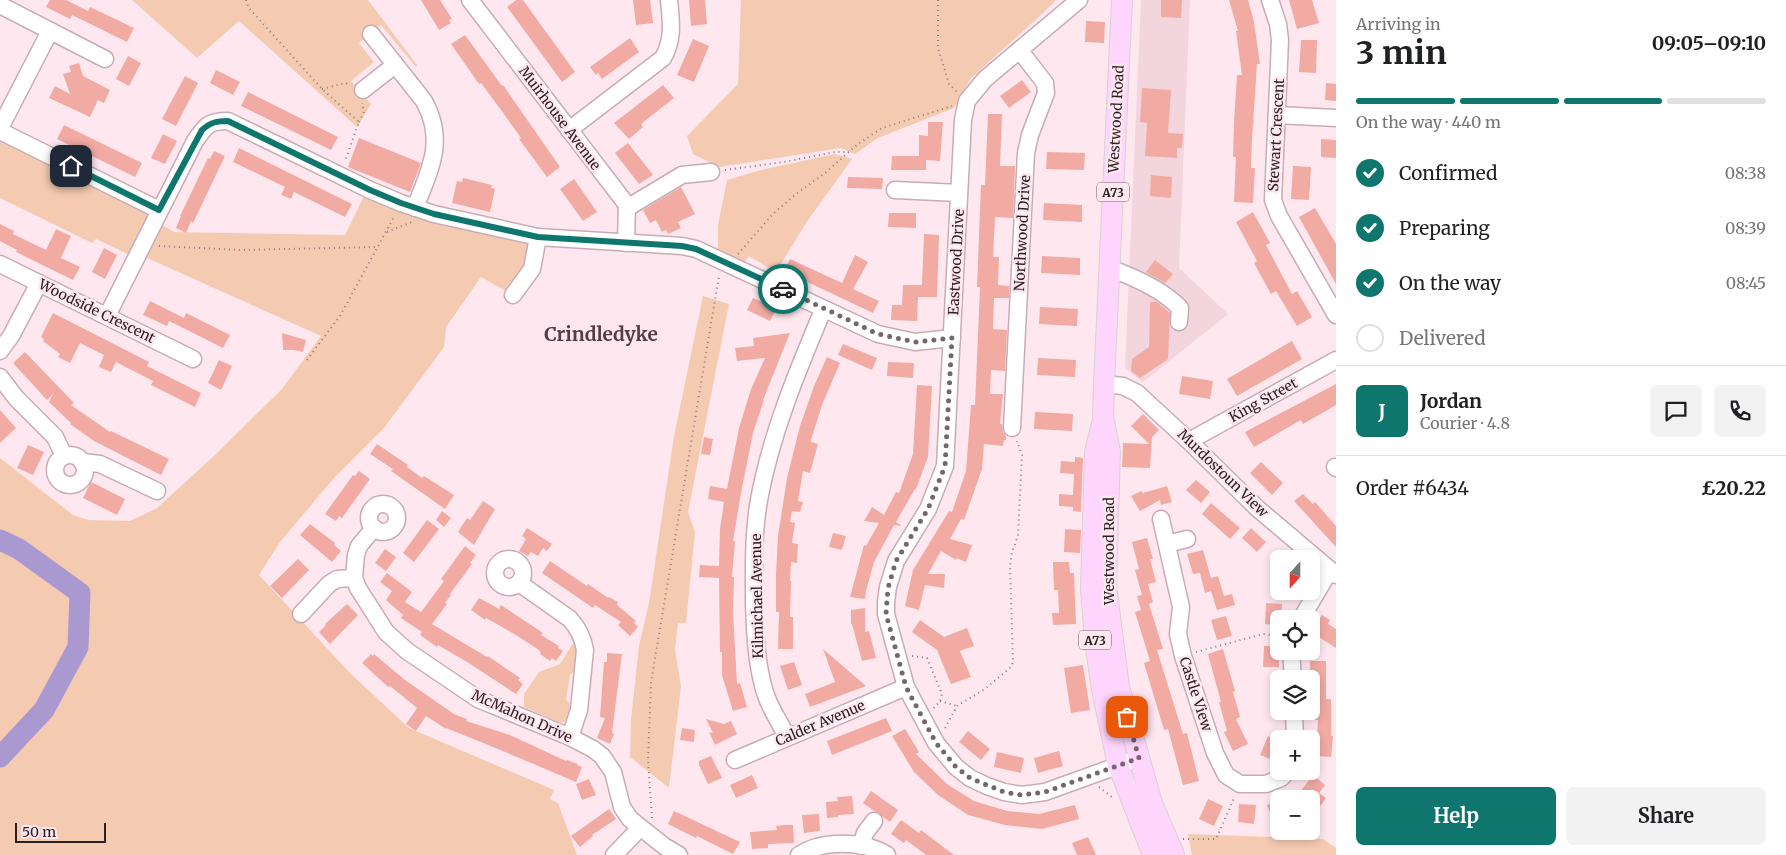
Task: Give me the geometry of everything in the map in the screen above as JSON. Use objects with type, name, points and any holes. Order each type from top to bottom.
[{"type":"main road","name":"Westwood Road","points":[[1122,0],[1103,417],[1095,452],[1091,589],[1095,641],[1102,690],[1118,765],[1153,855]]},
{"type":"main road","name":"Westwood Road","points":[[1103,417],[1110,452],[1106,585],[1119,687],[1152,803],[1176,847]]},
{"type":"street","name":"Muirhouse Avenue","points":[[470,0],[627,208]]},
{"type":"street","points":[[569,130],[663,58],[669,48],[671,38],[669,0]]},
{"type":"street","name":"Eastwood Drive","points":[[1079,0],[985,79],[967,102],[963,120],[945,466],[928,509],[896,561],[888,588],[886,614],[906,687],[936,743],[956,767],[970,778],[1004,792],[1022,795],[1045,792],[1139,758]]},
{"type":"street","name":"Stewart Crescent","points":[[1270,0],[1278,24],[1280,40],[1273,200],[1279,216],[1336,315]]},
{"type":"street","points":[[0,5],[105,59]]},
{"type":"street","points":[[50,31],[0,130],[159,210]]},
{"type":"street","points":[[371,34],[424,101],[434,128],[435,152],[408,205]]},
{"type":"street","name":"Northwood Drive","points":[[1012,428],[1026,153],[1030,135],[1046,93],[1045,83],[1020,51]]},
{"type":"street","points":[[363,90],[394,65]]},
{"type":"street","points":[[1277,115],[1336,118]]},
{"type":"street","points":[[106,316],[196,141],[209,124],[217,121],[228,121],[339,175],[408,205],[434,214],[538,237],[682,246],[696,249],[774,284],[823,310],[878,334],[915,342],[952,338]]},
{"type":"street","points":[[626,244],[627,208],[682,175],[711,172]]},
{"type":"street","points":[[895,190],[959,193]]},
{"type":"street","points":[[512,295],[532,269],[538,237]]},
{"type":"street","name":"Woodside Crescent","points":[[0,264],[193,359]]},
{"type":"street","points":[[1110,268],[1130,275],[1174,302],[1180,308],[1179,322]]},
{"type":"street","points":[[0,351],[11,336],[39,283]]},
{"type":"street","name":"Kilmichael Avenue","points":[[787,737],[764,691],[758,661],[754,577],[756,527],[766,467],[785,403],[823,310]]},
{"type":"street","name":"King Street","points":[[1189,441],[1336,360]]},
{"type":"street","points":[[0,378],[16,398],[55,437],[64,456]]},
{"type":"street","name":"Murdostoun View","points":[[1104,384],[1123,386],[1138,393],[1257,508],[1333,572]]},
{"type":"street","points":[[82,462],[84,467],[83,477],[75,483],[66,484],[58,479],[55,470],[57,461],[64,456],[74,456],[82,462],[100,464],[157,491]]},
{"type":"street","name":"Castle View","points":[[1161,519],[1181,606],[1178,634],[1183,656],[1215,753],[1226,775],[1240,784]]},
{"type":"street","points":[[301,614],[329,584],[337,579],[354,578],[356,555],[359,546],[374,528]]},
{"type":"street","points":[[1167,544],[1187,539]]},
{"type":"street","points":[[1307,610],[1333,572]]},
{"type":"street","name":"McMahon Drive","points":[[354,578],[358,588],[386,632],[407,651],[478,699],[570,737],[594,750],[609,764],[614,772],[622,807],[630,819],[664,846],[679,855]]},
{"type":"street","points":[[520,583],[570,620],[576,626],[583,641],[585,650],[579,710],[570,737]]},
{"type":"street","name":"Calder Avenue","points":[[735,759],[906,687]]},
{"type":"street","points":[[1240,784],[1266,784],[1275,780]]},
{"type":"street","points":[[862,846],[865,833],[874,821]]},
{"type":"street","points":[[614,855],[640,828]]},
{"type":"street","points":[[799,855],[817,847],[848,844],[862,846],[887,855]]},
{"type":"path","points":[[246,0],[248,7],[322,89],[359,122],[339,175]]},
{"type":"path","points":[[654,838],[648,761],[651,682],[725,262],[796,194],[882,128],[967,102],[949,84],[944,70],[938,48],[938,0]]},
{"type":"path","points":[[730,170],[835,152],[849,152]]},
{"type":"path","points":[[307,360],[340,316],[379,248],[386,232],[408,205]]},
{"type":"path","points":[[386,232],[434,214]]},
{"type":"path","points":[[142,245],[239,250],[379,248]]},
{"type":"path","points":[[936,743],[957,706],[985,690],[1011,668],[1013,662],[1010,565],[1012,552],[1018,536],[1022,454],[1012,428]]},
{"type":"path","points":[[1183,656],[1263,634],[1270,635]]},
{"type":"path","points":[[897,655],[927,658],[942,694],[940,700],[924,721]]},
{"type":"path","points":[[940,700],[957,706]]},
{"type":"path","points":[[1176,847],[1216,839],[1240,784]]},
{"type":"path","points":[[1099,787],[1116,800]]},
{"type":"shaded area","points":[[132,0],[368,0],[417,65],[416,67],[381,25],[359,43],[374,62],[351,81],[371,104],[357,127],[239,21],[197,58]]},
{"type":"shaded area","points":[[741,0],[1056,0],[971,78],[954,108],[878,138],[855,154],[841,148],[719,167],[693,154],[687,136],[738,84]]},
{"type":"shaded area","points":[[1141,0],[1190,0],[1179,268],[1228,314],[1143,382],[1125,368]]},
{"type":"shaded area","points":[[0,131],[159,210],[154,220],[174,232],[345,235],[368,188],[538,237],[513,295],[481,277],[446,327],[444,347],[384,428],[334,478],[280,542],[259,575],[350,673],[409,728],[554,790],[550,799],[558,803],[577,855],[0,855],[0,458],[73,515],[88,520],[130,521],[157,508],[216,454],[282,389],[321,336],[138,254],[136,258],[96,239],[92,243],[0,198]]},
{"type":"shaded area","points":[[835,154],[852,159],[806,223],[776,272],[749,256],[744,263],[718,249],[718,225],[727,180],[761,170]]},
{"type":"shaded area","points":[[703,296],[729,304],[688,512],[695,532],[686,623],[678,623],[675,650],[681,686],[669,788],[630,757],[631,720],[639,646],[649,603],[674,436]]},
{"type":"shaded area","points":[[574,642],[577,652],[575,671],[570,675],[566,699],[572,706],[567,720],[561,723],[524,707],[524,694],[539,672],[560,664]]},
{"type":"shaded area","points":[[1188,834],[1270,837],[1270,840],[1323,839],[1336,848],[1336,855],[1192,855]]},
{"type":"building","points":[[50,0],[66,0],[88,11],[90,7],[134,28],[127,42],[72,15],[70,19],[46,7]]},
{"type":"building","points":[[421,0],[440,0],[452,19],[449,20],[451,23],[439,30]]},
{"type":"building","points":[[516,0],[523,0],[575,72],[562,82],[507,7]]},
{"type":"building","points":[[633,0],[650,0],[653,23],[636,25]]},
{"type":"building","points":[[689,0],[705,0],[707,24],[691,26]]},
{"type":"building","points":[[1161,0],[1182,0],[1181,18],[1161,17]]},
{"type":"building","points":[[1229,0],[1248,0],[1254,22],[1260,64],[1257,64],[1252,140],[1251,168],[1255,168],[1253,203],[1234,202],[1236,157],[1233,157],[1234,122],[1237,75],[1242,75],[1236,31],[1238,31]]},
{"type":"building","points":[[1289,0],[1312,0],[1319,23],[1297,29]]},
{"type":"building","points":[[1086,21],[1105,22],[1104,43],[1085,42]]},
{"type":"building","points":[[465,35],[503,85],[560,167],[547,177],[519,139],[521,138],[501,110],[481,83],[479,84],[451,44]]},
{"type":"building","points":[[630,38],[639,52],[602,79],[598,73],[596,75],[590,67]]},
{"type":"building","points":[[693,39],[709,46],[694,82],[677,75]]},
{"type":"building","points":[[1301,40],[1317,40],[1316,73],[1299,72]]},
{"type":"building","points":[[128,56],[141,63],[129,86],[116,79]]},
{"type":"building","points":[[79,63],[83,76],[110,90],[104,103],[98,100],[90,117],[49,98],[55,86],[70,94],[63,74],[71,72],[69,66]]},
{"type":"building","points":[[216,70],[240,82],[233,95],[210,83]]},
{"type":"building","points":[[185,76],[198,83],[176,126],[162,119]]},
{"type":"building","points":[[1022,80],[1031,92],[1009,108],[1000,96]]},
{"type":"building","points":[[1326,83],[1336,84],[1336,101],[1325,100]]},
{"type":"building","points":[[663,85],[674,98],[641,124],[643,127],[629,139],[614,123]]},
{"type":"building","points":[[1142,88],[1171,90],[1168,133],[1183,134],[1182,148],[1177,148],[1177,158],[1145,156],[1147,123],[1140,122]]},
{"type":"building","points":[[248,92],[338,137],[331,150],[241,106]]},
{"type":"building","points":[[988,114],[1002,114],[1000,166],[1015,166],[1013,218],[995,217],[993,257],[999,257],[998,285],[1009,286],[1009,298],[994,298],[993,329],[1007,330],[1005,371],[991,370],[990,394],[1003,394],[1000,424],[1002,424],[1006,440],[1004,440],[1003,446],[984,444],[982,469],[964,520],[961,519],[950,539],[972,545],[966,562],[956,558],[956,560],[941,551],[928,574],[945,574],[944,588],[925,585],[919,610],[905,606],[913,570],[949,511],[952,512],[966,471],[971,405],[975,405],[980,287],[977,287],[981,185],[985,185]]},
{"type":"building","points":[[928,122],[943,122],[940,161],[926,160],[926,170],[891,170],[892,156],[919,156],[919,135],[928,136]]},
{"type":"building","points":[[64,125],[142,163],[135,177],[57,139]]},
{"type":"building","points":[[163,134],[177,141],[165,164],[151,158]]},
{"type":"building","points":[[359,138],[421,163],[410,192],[348,167]]},
{"type":"building","points":[[1321,139],[1336,140],[1336,158],[1321,157]]},
{"type":"building","points":[[628,143],[653,175],[639,184],[615,153]]},
{"type":"building","points":[[239,148],[352,204],[345,217],[294,192],[291,199],[281,195],[285,187],[233,162]]},
{"type":"building","points":[[214,151],[225,156],[193,223],[191,221],[186,233],[176,228],[180,216],[208,158],[210,159]]},
{"type":"building","points":[[1047,152],[1085,153],[1084,170],[1046,169]]},
{"type":"building","points":[[1293,166],[1311,167],[1309,200],[1291,199]]},
{"type":"building","points":[[1151,175],[1172,177],[1171,198],[1150,196]]},
{"type":"building","points":[[848,177],[883,178],[882,189],[847,188]]},
{"type":"building","points":[[463,178],[492,185],[491,188],[495,189],[490,212],[452,203],[457,181],[462,182]]},
{"type":"building","points":[[574,179],[597,212],[583,221],[560,189]]},
{"type":"building","points":[[681,187],[695,214],[678,222],[681,228],[668,234],[666,230],[662,232],[656,220],[650,223],[643,210]]},
{"type":"building","points":[[1044,203],[1082,205],[1082,222],[1043,220]]},
{"type":"building","points":[[1315,208],[1336,244],[1336,284],[1299,217]]},
{"type":"building","points":[[1253,212],[1270,243],[1266,245],[1292,294],[1297,291],[1312,317],[1297,326],[1276,291],[1271,294],[1254,263],[1257,261],[1236,222]]},
{"type":"building","points":[[889,213],[916,213],[916,228],[888,227]]},
{"type":"building","points":[[0,224],[14,231],[13,234],[46,250],[56,229],[71,236],[61,258],[80,267],[73,280],[16,252],[17,250],[0,241]]},
{"type":"building","points":[[924,234],[939,235],[937,297],[918,297],[917,321],[891,320],[892,305],[902,305],[903,285],[922,285]]},
{"type":"building","points":[[104,248],[117,255],[105,279],[92,272]]},
{"type":"building","points":[[855,255],[868,262],[853,289],[879,301],[873,313],[784,271],[790,259],[842,283]]},
{"type":"building","points":[[1042,256],[1080,258],[1080,275],[1041,273]]},
{"type":"building","points":[[1155,260],[1173,274],[1165,283],[1146,272]]},
{"type":"building","points":[[753,298],[776,309],[770,321],[747,310]]},
{"type":"building","points":[[150,301],[184,318],[186,313],[230,335],[223,348],[169,321],[167,326],[143,315]]},
{"type":"building","points":[[1150,302],[1157,302],[1170,313],[1168,359],[1140,378],[1131,371],[1132,359],[1149,347]]},
{"type":"building","points":[[1040,307],[1078,309],[1077,326],[1039,324]]},
{"type":"building","points":[[53,313],[149,362],[147,366],[201,393],[195,407],[151,385],[153,381],[116,362],[111,372],[99,367],[104,355],[80,343],[70,363],[58,357],[60,354],[43,341],[44,339],[41,337]]},
{"type":"building","points":[[282,333],[306,340],[303,352],[283,350]]},
{"type":"building","points":[[790,333],[763,400],[753,433],[733,541],[735,541],[732,577],[734,577],[733,612],[737,684],[740,683],[747,707],[733,711],[722,675],[719,578],[699,577],[700,565],[719,566],[720,529],[724,502],[708,499],[710,486],[727,489],[739,428],[751,389],[765,358],[737,361],[735,348],[754,346],[753,338]]},
{"type":"building","points":[[1292,341],[1302,359],[1237,396],[1227,379]]},
{"type":"building","points":[[843,344],[877,358],[872,370],[838,355]]},
{"type":"building","points":[[25,352],[74,403],[71,405],[110,432],[169,459],[161,475],[94,441],[70,424],[49,402],[53,394],[47,400],[13,363]]},
{"type":"building","points":[[827,357],[840,363],[822,405],[811,440],[811,442],[818,444],[810,473],[803,471],[798,501],[803,502],[800,512],[792,511],[790,522],[795,523],[792,543],[798,544],[797,563],[791,562],[790,581],[790,617],[793,617],[793,649],[778,649],[779,612],[776,612],[776,574],[778,536],[787,478],[800,426],[814,386]]},
{"type":"building","points":[[1038,358],[1076,360],[1075,377],[1037,375]]},
{"type":"building","points":[[219,360],[232,366],[221,390],[208,383]]},
{"type":"building","points":[[888,362],[914,363],[913,378],[887,376]]},
{"type":"building","points":[[1182,376],[1213,381],[1210,399],[1179,394]]},
{"type":"building","points":[[1336,384],[1336,405],[1303,424],[1301,420],[1254,447],[1245,432]]},
{"type":"building","points":[[917,385],[932,386],[928,457],[916,489],[896,522],[902,526],[894,525],[874,562],[865,599],[850,597],[864,545],[866,546],[879,523],[864,521],[872,507],[884,515],[896,492],[899,493],[913,454]]},
{"type":"building","points":[[0,410],[16,428],[0,443]]},
{"type":"building","points":[[1035,412],[1073,414],[1072,431],[1034,429]]},
{"type":"building","points":[[1143,414],[1159,430],[1152,437],[1150,468],[1122,467],[1123,443],[1149,444],[1131,426]]},
{"type":"building","points":[[704,437],[713,439],[710,455],[701,454]]},
{"type":"building","points":[[377,444],[408,465],[407,467],[422,478],[424,476],[454,495],[445,509],[391,471],[393,469],[370,454]]},
{"type":"building","points":[[28,445],[44,452],[33,475],[17,468]]},
{"type":"building","points":[[1075,457],[1083,458],[1081,512],[1073,511],[1073,507],[1059,506],[1059,494],[1073,495],[1074,474],[1060,473],[1061,461],[1075,462]]},
{"type":"building","points":[[1261,462],[1283,483],[1272,495],[1250,473]]},
{"type":"building","points":[[359,471],[370,479],[342,518],[339,516],[336,521],[325,514],[353,475],[355,476]]},
{"type":"building","points":[[1196,480],[1210,492],[1201,503],[1186,490]]},
{"type":"building","points":[[91,482],[125,499],[117,515],[83,498]]},
{"type":"building","points":[[1167,486],[1172,502],[1161,505],[1160,500],[1140,511],[1131,496],[1141,491],[1143,493]]},
{"type":"building","points":[[1303,494],[1313,504],[1315,502],[1336,526],[1336,547],[1294,501]]},
{"type":"building","points":[[483,501],[495,509],[474,545],[458,532],[467,518],[470,520]]},
{"type":"building","points":[[1211,503],[1240,528],[1230,539],[1202,514]]},
{"type":"building","points":[[442,511],[451,518],[444,527],[436,520]]},
{"type":"building","points":[[427,520],[439,529],[414,562],[403,553]]},
{"type":"building","points":[[310,524],[335,543],[334,545],[341,551],[332,562],[300,535]]},
{"type":"building","points":[[527,528],[552,544],[547,551],[543,548],[538,556],[531,552],[528,556],[519,551],[526,539],[522,536]]},
{"type":"building","points":[[1251,528],[1266,542],[1257,552],[1242,538]]},
{"type":"building","points":[[1065,529],[1081,530],[1080,553],[1064,552]]},
{"type":"building","points":[[833,533],[846,536],[842,550],[829,547]]},
{"type":"building","points":[[1147,538],[1153,559],[1150,559],[1156,582],[1148,584],[1153,602],[1149,604],[1163,649],[1157,650],[1183,734],[1187,733],[1199,781],[1183,785],[1168,729],[1164,730],[1144,663],[1150,661],[1135,612],[1141,610],[1137,596],[1142,595],[1135,570],[1139,569],[1132,542]]},
{"type":"building","points":[[465,546],[476,555],[470,563],[472,564],[450,594],[445,603],[447,604],[432,624],[488,656],[520,678],[518,680],[523,684],[516,694],[467,662],[438,645],[437,647],[420,635],[422,632],[401,618],[403,615],[386,600],[392,591],[380,582],[387,573],[412,592],[405,602],[421,612],[444,581],[441,579]]},
{"type":"building","points":[[385,549],[396,557],[386,571],[375,563]]},
{"type":"building","points":[[1203,550],[1211,578],[1218,576],[1224,596],[1232,594],[1235,605],[1217,610],[1211,591],[1205,593],[1200,573],[1193,574],[1187,554]]},
{"type":"building","points":[[298,559],[309,570],[282,598],[270,586]]},
{"type":"building","points":[[550,561],[587,586],[588,584],[608,598],[618,602],[617,605],[636,621],[634,623],[638,627],[630,636],[618,625],[621,622],[595,605],[593,608],[542,573]]},
{"type":"building","points":[[1053,562],[1069,562],[1070,573],[1074,573],[1076,624],[1053,625],[1052,613],[1059,613],[1058,590],[1054,590]]},
{"type":"building","points":[[479,598],[499,609],[501,605],[559,646],[558,648],[563,651],[556,661],[552,658],[550,661],[540,654],[539,650],[516,635],[486,618],[485,620],[471,610]]},
{"type":"building","points":[[1266,603],[1282,604],[1282,610],[1270,610],[1270,624],[1265,624]]},
{"type":"building","points":[[347,604],[358,615],[330,644],[319,632]]},
{"type":"building","points":[[865,608],[865,632],[869,631],[876,658],[862,661],[851,624],[851,610]]},
{"type":"building","points":[[1322,615],[1330,620],[1328,624],[1336,629],[1336,648],[1320,638],[1320,618]]},
{"type":"building","points":[[1226,616],[1232,636],[1217,640],[1211,620]]},
{"type":"building","points":[[920,620],[944,637],[967,628],[974,646],[960,651],[971,677],[951,684],[937,650],[912,632]]},
{"type":"building","points":[[1264,646],[1270,646],[1270,660],[1279,660],[1279,667],[1263,667]]},
{"type":"building","points":[[823,649],[866,686],[810,707],[805,694],[835,682]]},
{"type":"building","points":[[1223,649],[1240,717],[1236,719],[1248,744],[1233,751],[1224,732],[1227,731],[1208,654]]},
{"type":"building","points":[[607,653],[622,654],[612,733],[614,734],[610,744],[597,738],[605,718],[600,717],[604,662],[607,662]]},
{"type":"building","points":[[371,654],[373,656],[374,654],[405,680],[454,714],[467,719],[466,721],[510,735],[566,761],[578,764],[582,767],[576,782],[446,729],[426,716],[416,731],[406,724],[417,708],[390,686],[388,687],[362,663]]},
{"type":"building","points":[[1310,661],[1326,661],[1326,699],[1331,699],[1331,736],[1333,736],[1331,757],[1320,756],[1320,730],[1317,730],[1318,720],[1320,720],[1320,670],[1310,670]]},
{"type":"building","points":[[794,662],[802,685],[788,690],[780,666]]},
{"type":"building","points":[[1083,665],[1090,710],[1071,713],[1064,668]]},
{"type":"building","points":[[886,718],[892,731],[832,755],[827,741]]},
{"type":"building","points":[[706,719],[724,724],[731,721],[737,734],[715,745],[709,732],[713,733]]},
{"type":"building","points":[[682,728],[695,730],[694,742],[680,740]]},
{"type":"building","points":[[905,729],[919,752],[916,754],[947,784],[974,801],[1007,811],[1039,814],[1075,805],[1079,819],[1042,829],[1005,825],[968,815],[938,795],[914,772],[892,736]]},
{"type":"building","points":[[968,731],[990,749],[981,760],[959,742]]},
{"type":"building","points":[[1268,736],[1270,737],[1270,759],[1260,755]]},
{"type":"building","points":[[1059,751],[1063,766],[1038,773],[1034,758]]},
{"type":"building","points":[[997,752],[1024,758],[1021,773],[994,767]]},
{"type":"building","points":[[711,756],[722,778],[708,784],[699,761]]},
{"type":"building","points":[[752,775],[758,788],[736,798],[730,785]]},
{"type":"building","points":[[589,779],[596,795],[582,800],[576,784]]},
{"type":"building","points":[[1309,780],[1319,780],[1325,785],[1320,792],[1320,790],[1302,790]]},
{"type":"building","points":[[871,791],[898,810],[890,822],[863,803]]},
{"type":"building","points":[[1320,794],[1326,798],[1320,806]]},
{"type":"building","points":[[852,796],[854,814],[827,818],[826,802],[838,801],[837,797]]},
{"type":"building","points":[[1208,799],[1223,806],[1214,826],[1199,819]]},
{"type":"building","points":[[1239,804],[1256,805],[1254,824],[1238,822]]},
{"type":"building","points":[[609,809],[616,819],[592,835],[580,847],[571,836]]},
{"type":"building","points":[[674,811],[740,842],[733,854],[668,824]]},
{"type":"building","points":[[819,814],[820,831],[804,833],[802,815]]},
{"type":"building","points":[[901,820],[919,833],[921,830],[954,855],[926,855],[906,840],[904,843],[891,834]]},
{"type":"building","points":[[793,825],[794,843],[768,844],[768,848],[752,849],[750,832],[777,830],[776,826]]},
{"type":"building","points":[[1088,837],[1096,855],[1077,855],[1072,843]]},
{"type":"waterway","points":[[0,540],[19,549],[80,593],[78,647],[44,710],[0,757]]},
{"type":"way so far","points":[[783,289],[823,310],[878,334],[915,342],[952,338],[945,466],[928,509],[896,561],[886,602],[886,614],[906,687],[936,743],[947,757],[970,778],[987,786],[1004,792],[1022,795],[1045,792],[1139,758],[1127,717]]},
{"type":"district","name":"Crindledyke","points":[[601,334]]},
{"type":"route","points":[[71,166],[159,210],[202,130],[209,124],[217,121],[228,121],[401,203],[434,214],[538,237],[682,246],[696,249],[783,289]]}]
